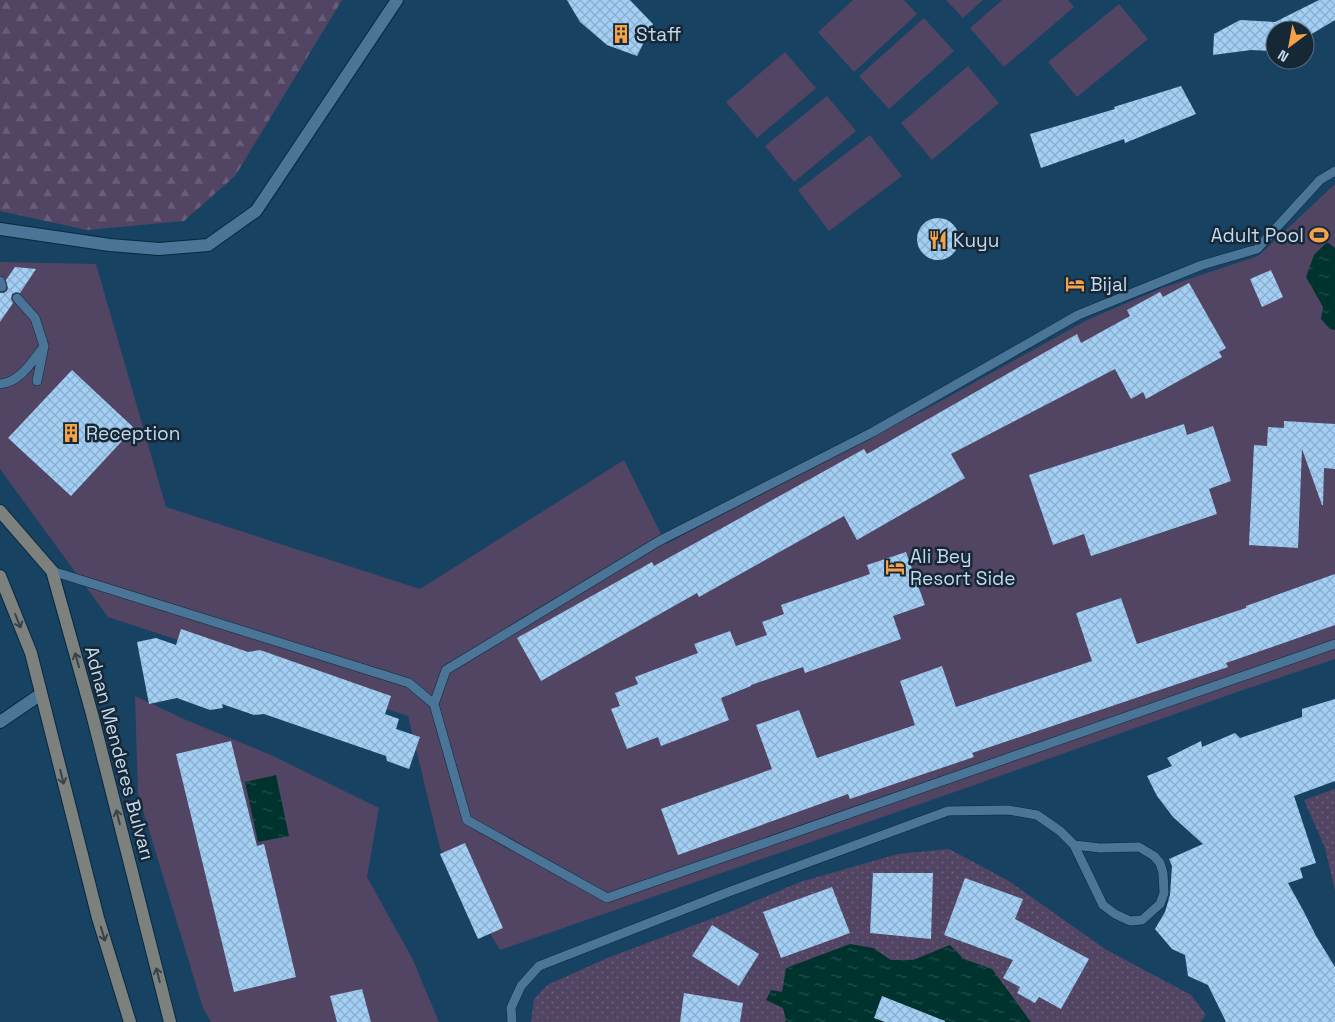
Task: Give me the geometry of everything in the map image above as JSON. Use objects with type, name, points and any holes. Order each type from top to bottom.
[{"type":"main road","name":"Adnan Menderes Bulvarı","points":[[0,511],[52,570],[92,714],[170,1022]]},
{"type":"main road","points":[[0,576],[30,653],[98,918],[130,1022]]},
{"type":"street","points":[[0,229],[110,245],[159,249],[208,244],[256,211],[397,0]]},
{"type":"street","points":[[0,722],[41,694]]},
{"type":"lane","points":[[434,704],[446,670],[658,541],[873,432],[1078,315],[1202,265],[1257,249],[1320,180],[1335,171]]},
{"type":"lane","points":[[17,298],[35,318],[44,346],[37,381]]},
{"type":"lane","points":[[0,384],[4,384],[24,373],[44,346]]},
{"type":"lane","points":[[52,570],[409,683],[434,704],[467,820],[607,898],[1335,644]]},
{"type":"lane","points":[[512,1022],[511,1008],[521,986],[540,966],[731,891],[948,811],[1008,810],[1037,816],[1060,831],[1074,845],[1103,904],[1115,914],[1130,921],[1142,920],[1160,904],[1164,893],[1163,873],[1160,863],[1154,856],[1139,847],[1100,848],[1074,845]]},
{"type":"green space","points":[[0,0],[342,0],[235,176],[184,221],[87,230],[0,211]]},
{"type":"green space","points":[[853,0],[904,0],[917,14],[854,72],[818,32]]},
{"type":"green space","points":[[946,0],[983,0],[963,18]]},
{"type":"green space","points":[[1002,0],[1068,0],[1074,7],[1004,67],[970,28]]},
{"type":"green space","points":[[1119,4],[1148,39],[1077,97],[1048,62]]},
{"type":"green space","points":[[924,18],[954,51],[889,109],[859,76]]},
{"type":"green space","points":[[785,52],[816,88],[757,138],[726,102]]},
{"type":"green space","points":[[968,66],[999,103],[932,160],[901,123]]},
{"type":"green space","points":[[827,96],[856,131],[794,182],[765,146]]},
{"type":"green space","points":[[870,135],[902,176],[829,231],[798,190]]},
{"type":"green space","name":"Ali Bey Resort Side","points":[[1335,184],[1335,659],[500,950],[440,848],[408,716],[108,617],[0,469],[0,262],[96,264],[166,507],[420,589],[624,460],[666,544],[941,401],[1087,320],[1162,288],[1258,256]]},
{"type":"green space","points":[[135,696],[186,720],[271,755],[379,808],[367,877],[412,958],[439,1022],[211,1022],[203,1008],[138,794]]},
{"type":"green space","points":[[1335,789],[1335,891],[1325,848],[1304,800]]},
{"type":"green space","points":[[949,849],[1009,881],[1105,949],[1191,995],[1206,1015],[1200,1022],[531,1022],[534,999],[547,985],[605,959],[732,911],[800,882],[898,854]]},
{"type":"water","points":[[1327,242],[1335,248],[1335,330],[1330,329],[1321,319],[1323,307],[1306,277],[1314,255]]},
{"type":"water","points":[[276,775],[289,836],[258,842],[245,782]]},
{"type":"water","points":[[850,944],[873,948],[891,960],[913,960],[950,945],[964,959],[992,969],[1031,1022],[785,1022],[783,1008],[766,1000],[771,990],[782,992],[786,968]]},
{"type":"building","name":"Staff","points":[[567,0],[630,0],[653,24],[637,56],[607,45],[580,22]]},
{"type":"building","points":[[1319,0],[1335,0],[1335,20],[1315,32],[1315,20],[1279,20]]},
{"type":"building","points":[[1240,20],[1265,21],[1265,51],[1251,50],[1213,55],[1214,34]]},
{"type":"building","points":[[1181,86],[1196,114],[1125,143],[1124,139],[1041,168],[1030,134],[1115,109],[1114,107]]},
{"type":"building","name":"Kuyu","points":[[934,218],[942,218],[953,224],[959,239],[953,254],[942,260],[934,260],[923,254],[917,243],[917,235],[923,224]]},
{"type":"building","points":[[15,267],[36,269],[20,293],[12,294],[11,299],[13,303],[0,322],[0,293],[7,291],[6,280]]},
{"type":"building","points":[[1271,270],[1283,297],[1262,307],[1250,279]]},
{"type":"building","points":[[1189,283],[1226,348],[1219,352],[1222,357],[1146,399],[1143,392],[1131,399],[1115,369],[951,454],[965,478],[857,540],[844,516],[699,597],[697,593],[541,681],[517,638],[652,562],[654,566],[864,449],[867,454],[1077,334],[1081,343],[1130,316],[1127,310],[1160,292],[1163,297]]},
{"type":"building","name":"Reception","points":[[72,370],[134,428],[71,496],[8,438]]},
{"type":"building","points":[[1284,421],[1335,424],[1335,469],[1324,468],[1322,505],[1302,449],[1298,548],[1249,545],[1254,445],[1267,446],[1268,427],[1284,428]]},
{"type":"building","points":[[1184,424],[1187,435],[1213,426],[1231,481],[1209,489],[1217,514],[1091,556],[1084,534],[1053,545],[1029,475]]},
{"type":"building","points":[[906,552],[925,605],[893,616],[901,639],[805,673],[803,667],[751,685],[721,698],[729,720],[661,746],[658,737],[627,749],[611,709],[620,706],[615,693],[638,684],[635,677],[698,653],[694,644],[730,631],[736,646],[767,635],[762,622],[784,614],[781,605],[870,574],[867,565]]},
{"type":"building","points":[[1335,574],[1335,625],[1226,663],[1228,667],[972,753],[974,757],[850,799],[848,794],[678,855],[661,809],[772,769],[756,725],[799,710],[817,758],[915,725],[900,681],[942,666],[956,707],[1092,661],[1076,613],[1121,598],[1137,644],[1246,608],[1246,606]]},
{"type":"building","points":[[181,629],[248,652],[260,650],[391,696],[385,714],[399,719],[396,729],[420,737],[409,769],[387,761],[386,756],[264,714],[254,715],[222,704],[223,708],[210,710],[177,698],[149,704],[137,642],[156,638],[176,645]]},
{"type":"building","points":[[1335,699],[1335,781],[1294,796],[1316,863],[1300,868],[1303,878],[1288,883],[1335,967],[1335,1022],[1226,1022],[1208,985],[1188,976],[1185,955],[1172,949],[1155,929],[1165,912],[1170,895],[1172,866],[1169,859],[1203,844],[1173,817],[1157,796],[1147,776],[1172,766],[1167,758],[1201,741],[1202,747],[1235,733],[1240,738],[1302,717],[1302,709]]},
{"type":"building","points":[[231,741],[257,846],[264,844],[296,977],[234,992],[176,754]]},
{"type":"building","points":[[465,843],[503,928],[478,939],[440,854]]},
{"type":"building","points":[[873,873],[933,873],[931,939],[870,933]]},
{"type":"building","points":[[965,878],[1023,899],[1015,919],[1089,959],[1061,1009],[1039,997],[1035,1003],[1017,993],[1020,987],[1003,978],[1013,960],[944,935]]},
{"type":"building","points":[[832,887],[850,933],[781,958],[763,912]]},
{"type":"building","points":[[712,925],[759,954],[739,986],[692,956]]},
{"type":"building","points":[[362,989],[371,1022],[337,1022],[330,996]]},
{"type":"building","points":[[684,993],[743,1003],[740,1022],[680,1022]]},
{"type":"building","points":[[882,996],[945,1022],[885,1022],[874,1018]]},
{"type":"place","name":"Staff","points":[[621,34]]},
{"type":"place","name":"Adult Pool","points":[[1319,235]]},
{"type":"place","name":"Kuyu","points":[[938,240]]},
{"type":"place","name":"Bijal","points":[[1075,284]]},
{"type":"place","name":"Reception","points":[[71,433]]},
{"type":"place","name":"Ali Bey Resort Side","points":[[895,567]]}]
